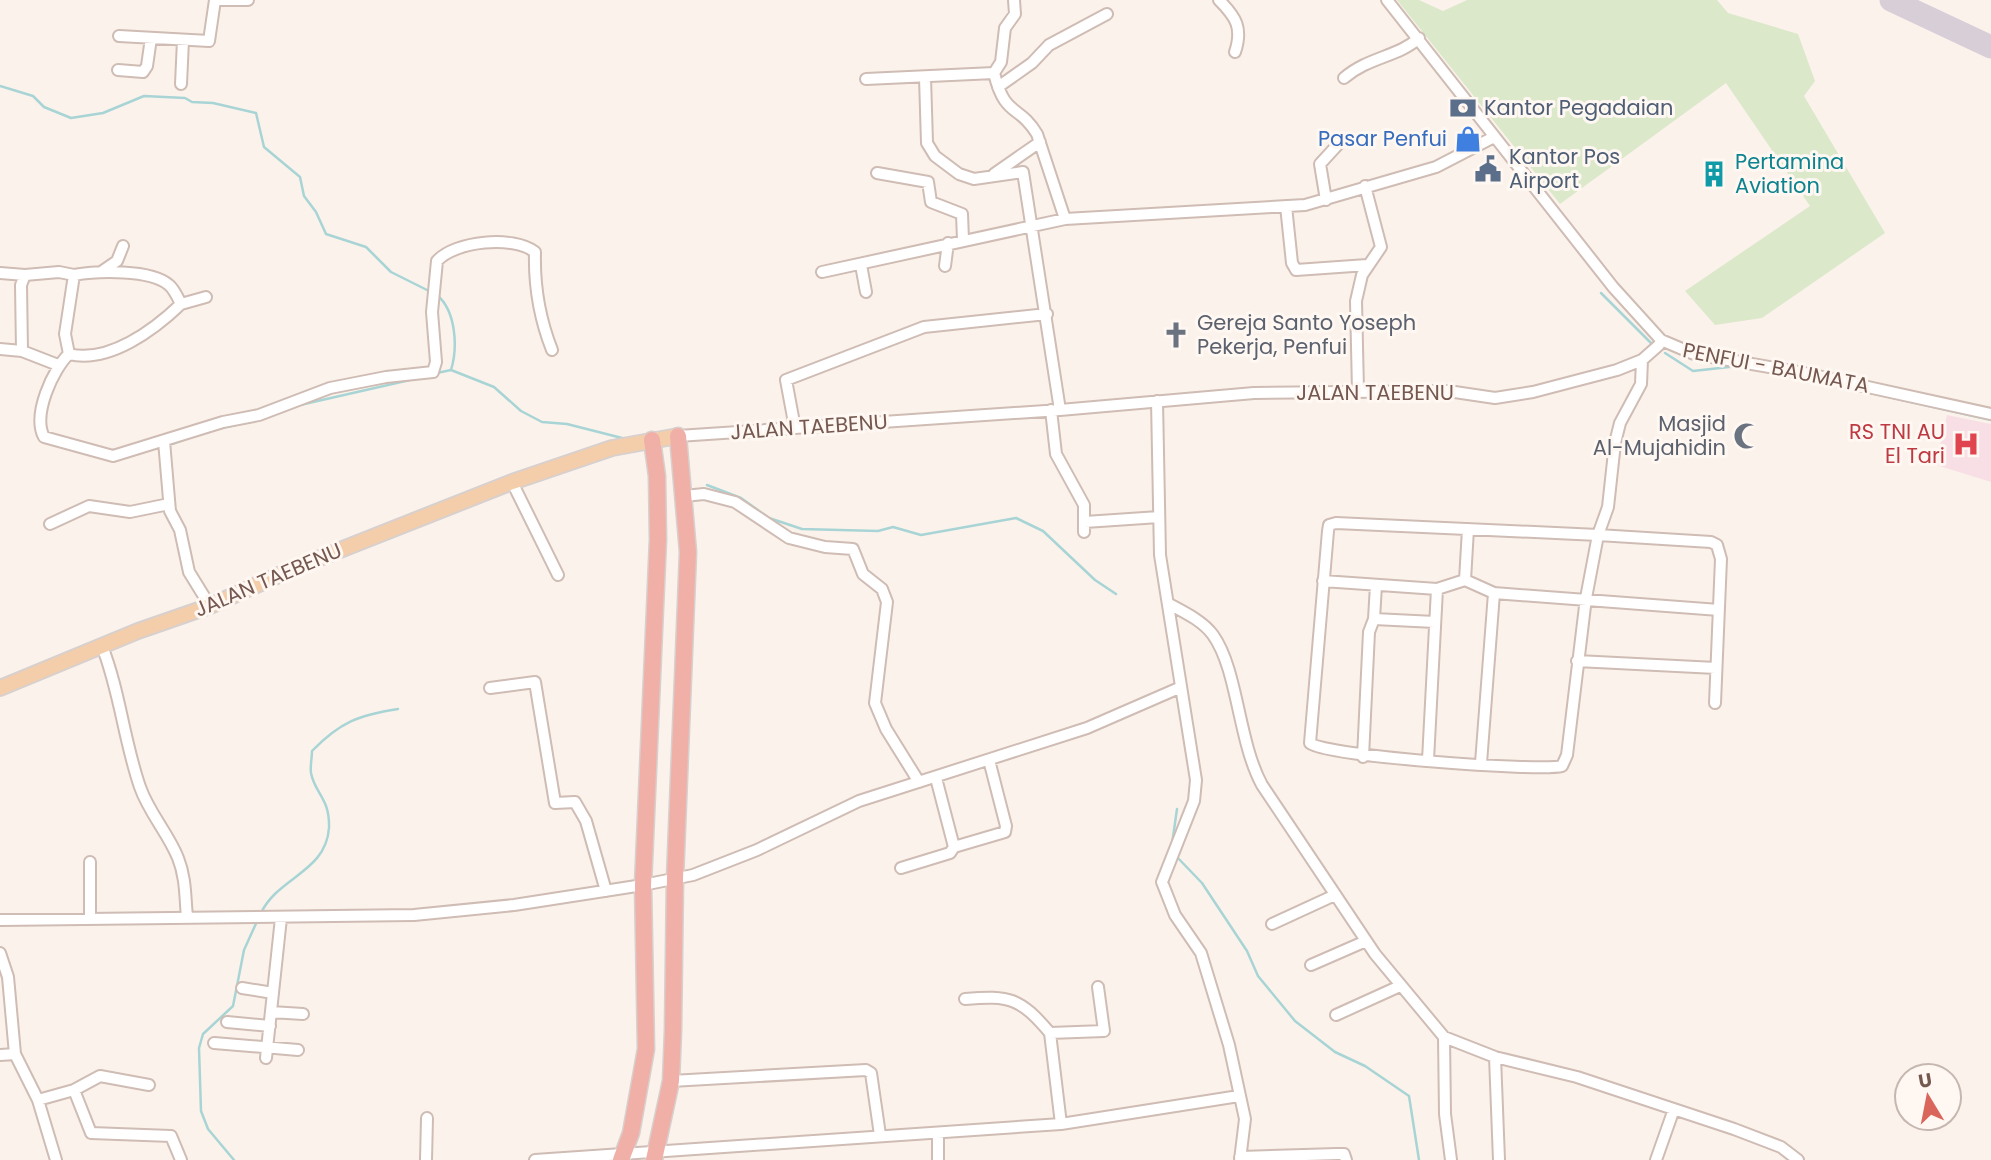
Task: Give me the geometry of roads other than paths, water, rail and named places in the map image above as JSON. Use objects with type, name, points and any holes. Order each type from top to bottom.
[{"type":"highway","points":[[654,1156],[671,1081],[675,878],[688,552],[678,436]]},
{"type":"highway","points":[[622,1157],[631,1133],[646,1049],[643,885],[658,539],[657,476],[646,440]]},
{"type":"main road","name":"JALAN TAEBENU","points":[[0,688],[210,606],[292,569],[512,482],[612,449],[646,440],[678,436]]},
{"type":"street","points":[[119,36],[209,41],[215,0],[248,0]]},
{"type":"street","points":[[1014,0],[1015,14],[1005,28],[1001,62],[995,74],[998,87],[1003,102],[1032,126],[1040,142],[1065,219]]},
{"type":"street","points":[[1219,0],[1237,21],[1240,31],[1235,51]]},
{"type":"street","name":"PENFUI - BAUMATA","points":[[1387,0],[1658,345],[1991,414]]},
{"type":"street","points":[[998,87],[1032,63],[1049,46],[1107,14]]},
{"type":"street","points":[[118,70],[143,72],[147,66],[151,38]]},
{"type":"street","points":[[1344,78],[1359,64],[1405,47],[1419,38]]},
{"type":"street","points":[[181,84],[183,40]]},
{"type":"street","points":[[866,79],[995,74]]},
{"type":"street","points":[[925,77],[927,133],[931,149],[946,166],[966,178],[988,178],[1023,172],[1047,314],[1056,410],[1056,454],[1081,497],[1086,512],[1084,527],[1159,517]]},
{"type":"street","points":[[822,272],[1065,219],[1286,206],[1326,200],[1436,167],[1494,137]]},
{"type":"street","points":[[1326,200],[1320,164],[1342,140]]},
{"type":"street","points":[[988,178],[1040,142]]},
{"type":"street","points":[[877,173],[928,182],[931,202],[962,214],[963,240]]},
{"type":"street","points":[[1358,391],[1354,316],[1358,287],[1367,265],[1381,247],[1366,186]]},
{"type":"street","points":[[1286,206],[1292,263],[1296,270],[1367,265]]},
{"type":"street","points":[[206,298],[181,304],[150,331],[114,348],[94,353],[69,354],[58,365],[41,419],[44,437],[113,456],[351,383],[434,371],[433,298],[437,261],[454,250],[486,242],[533,249],[533,281],[539,311],[552,350]]},
{"type":"street","points":[[945,266],[948,243]]},
{"type":"street","points":[[101,272],[117,261],[123,246]]},
{"type":"street","points":[[861,265],[866,292]]},
{"type":"street","points":[[0,274],[59,272],[74,275],[101,272],[158,279],[170,285],[181,304]]},
{"type":"street","points":[[22,351],[21,285],[26,275]]},
{"type":"street","points":[[69,354],[65,334],[74,275]]},
{"type":"street","points":[[795,428],[786,380],[841,360],[866,346],[924,327],[1047,314]]},
{"type":"street","name":"JALAN TAEBENU","points":[[678,436],[1056,410],[1254,393],[1448,391],[1507,397],[1585,380],[1642,360],[1658,345]]},
{"type":"street","points":[[0,349],[22,351],[58,365]]},
{"type":"street","points":[[1642,360],[1641,384],[1620,423],[1615,443],[1608,507],[1598,536],[1586,598],[1564,763],[1559,767],[1363,757],[1314,747],[1309,739],[1329,525],[1468,529],[1598,536],[1717,545],[1721,559],[1715,703]]},
{"type":"street","points":[[1157,401],[1160,555],[1196,791],[1163,882],[1167,901],[1201,953],[1229,1045],[1245,1119],[1240,1159],[1337,1153],[1344,1154],[1346,1160]]},
{"type":"street","points":[[164,441],[169,504],[180,530],[189,572],[210,606]]},
{"type":"street","points":[[512,482],[558,575]]},
{"type":"street","points":[[684,496],[704,494],[735,502],[789,538],[825,547],[853,549],[863,574],[882,589],[887,602],[876,686],[875,704],[878,715],[919,782]]},
{"type":"street","points":[[50,524],[89,506],[130,512],[169,504]]},
{"type":"street","points":[[1465,580],[1468,529]]},
{"type":"street","points":[[1323,581],[1437,589],[1465,580],[1494,593],[1719,610]]},
{"type":"street","points":[[1363,757],[1369,632],[1374,619],[1376,585]]},
{"type":"street","points":[[1429,760],[1437,589]]},
{"type":"street","points":[[1481,763],[1494,593]]},
{"type":"street","points":[[1169,604],[1212,633],[1221,649],[1254,770],[1366,941],[1444,1037],[1494,1057],[1577,1077],[1674,1109],[1781,1147],[1798,1160]]},
{"type":"street","points":[[1374,619],[1435,622]]},
{"type":"street","points":[[102,646],[118,689],[131,759],[141,790],[180,862],[187,893],[187,917]]},
{"type":"street","points":[[1577,662],[1716,668]]},
{"type":"street","points":[[490,688],[535,682],[555,803],[575,802],[583,814],[606,891]]},
{"type":"street","points":[[0,920],[414,915],[514,905],[643,885],[693,875],[757,850],[848,805],[1100,724],[1179,688]]},
{"type":"street","points":[[901,868],[950,853],[954,847],[1005,832],[1006,826],[989,760]]},
{"type":"street","points":[[936,778],[954,847]]},
{"type":"street","points":[[90,862],[90,919]]},
{"type":"street","points":[[1272,924],[1335,895]]},
{"type":"street","points":[[267,1053],[276,918]]},
{"type":"street","points":[[1311,965],[1366,941]]},
{"type":"street","points":[[0,953],[8,977],[15,1054],[38,1100],[56,1160]]},
{"type":"street","points":[[1336,1015],[1400,986]]},
{"type":"street","points":[[1049,1033],[1104,1031],[1098,987]]},
{"type":"street","points":[[242,988],[273,993]]},
{"type":"street","points":[[965,999],[1008,998],[1019,1001],[1049,1033],[1061,1124]]},
{"type":"street","points":[[271,1012],[303,1014]]},
{"type":"street","points":[[227,1022],[270,1026]]},
{"type":"street","points":[[1444,1037],[1445,1114],[1451,1160]]},
{"type":"street","points":[[214,1043],[267,1053],[298,1049]]},
{"type":"street","points":[[0,1055],[15,1054]]},
{"type":"street","points":[[1494,1057],[1499,1160]]},
{"type":"street","points":[[671,1081],[866,1070],[871,1073],[880,1135]]},
{"type":"street","points":[[38,1100],[74,1090],[100,1076],[149,1084]]},
{"type":"street","points":[[74,1090],[91,1133],[171,1136],[181,1160]]},
{"type":"street","points":[[534,1160],[654,1156],[880,1135],[1061,1124],[1239,1096]]},
{"type":"street","points":[[1656,1160],[1674,1109]]},
{"type":"street","points":[[426,1160],[427,1118]]},
{"type":"street","points":[[938,1133],[938,1160]]},
{"type":"waterway","points":[[0,86],[33,96],[44,107],[71,118],[103,113],[144,96],[185,98],[192,102],[213,103],[256,113],[264,147],[300,177],[304,196],[316,212],[326,234],[366,247],[391,272],[431,292]]},
{"type":"waterway","points":[[1601,293],[1652,344]]},
{"type":"waterway","points":[[437,295],[452,320],[455,340],[451,370],[437,373]]},
{"type":"waterway","points":[[1665,353],[1693,371],[1738,366]]},
{"type":"waterway","points":[[451,370],[494,387],[521,411],[542,422],[567,424],[626,439]]},
{"type":"waterway","points":[[300,405],[410,380]]},
{"type":"waterway","points":[[1844,387],[1991,420]]},
{"type":"waterway","points":[[217,429],[255,421]]},
{"type":"waterway","points":[[172,444],[194,436]]},
{"type":"waterway","points":[[707,485],[741,498],[769,518],[802,529],[878,531],[893,527],[921,535],[1016,518],[1043,531],[1095,580],[1116,594]]},
{"type":"waterway","points":[[261,913],[278,891],[311,865],[326,843],[329,818],[311,773],[312,751],[351,721],[398,709]]},
{"type":"waterway","points":[[1172,844],[1177,809]]},
{"type":"waterway","points":[[1176,856],[1202,883],[1247,951],[1258,976],[1295,1021],[1335,1052],[1365,1066],[1409,1096],[1419,1160]]},
{"type":"waterway","points":[[234,1160],[208,1129],[201,1111],[199,1048],[203,1034],[233,1006],[244,950],[258,919]]},
{"type":"place","name":"Kantor Pegadaian","points":[[1463,108]]},
{"type":"place","name":"Pasar Penfui","points":[[1468,139]]},
{"type":"place","name":"Kantor Pos Airport","points":[[1488,169]]},
{"type":"place","name":"Pertamina Aviation","points":[[1714,174]]},
{"type":"place","name":"Gereja Santo Yoseph Pekerja, Penfui","points":[[1176,335]]},
{"type":"place","name":"Masjid Al-Mujahidin","points":[[1747,436]]},
{"type":"place","name":"RS TNI AU El Tari","points":[[1966,444]]}]
